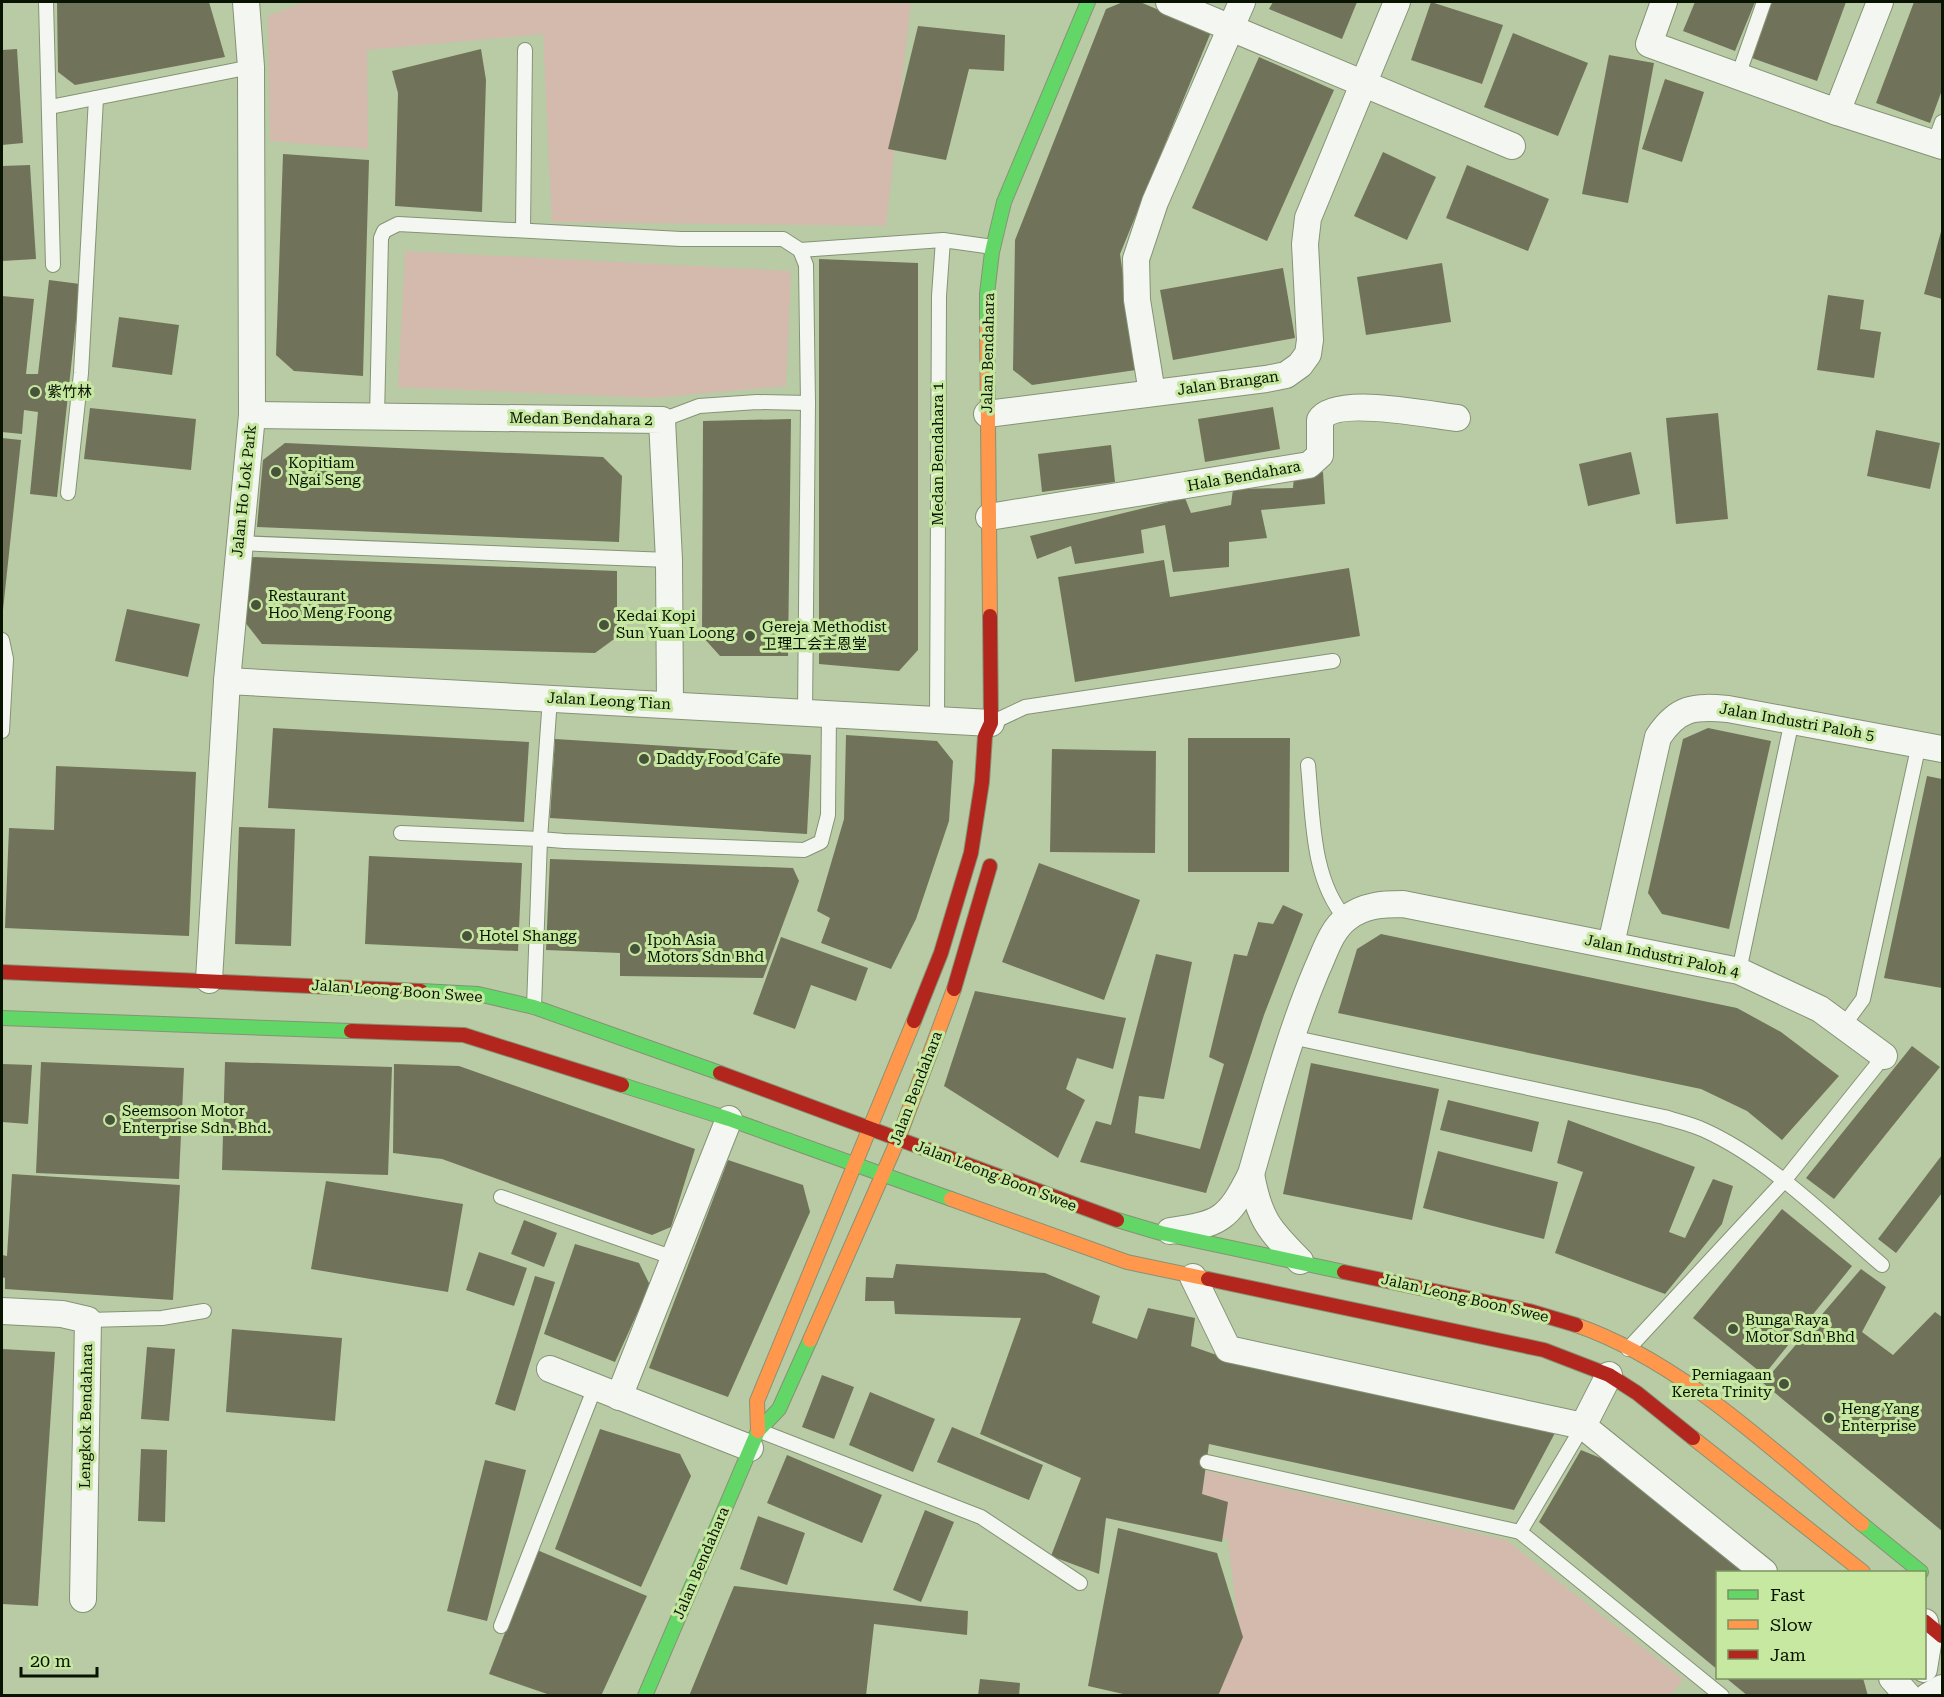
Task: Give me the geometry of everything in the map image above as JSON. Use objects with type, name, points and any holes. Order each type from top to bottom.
[{"type":"main road","name":"Jalan Bendahara","points":[[754,1439],[757,1401],[941,953],[971,853],[982,782],[985,736],[991,723],[987,294],[993,248],[1004,202],[1088,2]]},
{"type":"main road","name":"Jalan Bendahara","points":[[991,723],[998,736],[998,766]]},
{"type":"main road","name":"Jalan Bendahara","points":[[645,1695],[754,1439],[779,1410],[857,1238],[964,962],[993,854]]},
{"type":"main road","name":"Jalan Leong Boon Swee","points":[[2,972],[478,994],[534,1007],[869,1127],[1043,1196],[1161,1233],[1529,1311],[1579,1326],[1628,1348],[1673,1374],[1712,1402],[1919,1571]]},
{"type":"main road","name":"Jalan Leong Boon Swee","points":[[2,1018],[464,1035],[729,1119],[1116,1258],[1193,1277],[1509,1340],[1579,1362],[1609,1375],[1637,1393],[1862,1571]]},
{"type":"main road","points":[[869,1127],[883,1173]]},
{"type":"main road","points":[[855,1163],[897,1138]]},
{"type":"main road","points":[[1926,1623],[1942,1636]]},
{"type":"street","name":"Jalan Ho Lok Park","points":[[209,980],[227,681],[238,543],[252,415],[251,67],[246,2]]},
{"type":"street","points":[[1169,2],[1512,146]]},
{"type":"street","points":[[1152,393],[1137,300],[1136,259],[1155,202],[1242,2]]},
{"type":"street","name":"Jalan Brangan","points":[[987,414],[1266,379],[1286,375],[1300,365],[1308,354],[1310,340],[1305,271],[1308,218],[1397,2]]},
{"type":"street","points":[[1664,2],[1649,44],[1837,112],[1940,137]]},
{"type":"street","points":[[1837,112],[1880,2]]},
{"type":"street","name":"Hala Bendahara","points":[[989,517],[1309,465],[1320,455],[1320,420],[1330,411],[1378,408],[1457,418]]},
{"type":"street","name":"Medan Bendahara 2","points":[[252,415],[662,420],[669,560],[670,705]]},
{"type":"street","name":"Jalan Leong Tian","points":[[227,681],[991,723]]},
{"type":"street","name":"Jalan Industri Paloh 5","points":[[1611,944],[1658,737],[1670,719],[1686,710],[1705,706],[1931,746]]},
{"type":"street","name":"Jalan Industri Paloh 4","points":[[1161,1233],[1198,1227],[1218,1220],[1230,1212],[1251,1174],[1291,1037],[1332,935],[1346,919],[1363,908],[1383,904],[1403,904],[1739,971],[1820,1010],[1844,1025],[1884,1056]]},
{"type":"street","points":[[620,1397],[729,1119]]},
{"type":"street","name":"Jalan Industri Paloh 4","points":[[1251,1174],[1256,1204],[1265,1222],[1300,1261]]},
{"type":"street","points":[[1193,1277],[1228,1348],[1583,1426],[1763,1571]]},
{"type":"street","points":[[2,1311],[62,1314],[88,1320]]},
{"type":"street","name":"Lengkok Bendahara","points":[[83,1599],[88,1320]]},
{"type":"street","points":[[550,1369],[620,1397],[754,1439]]},
{"type":"street","points":[[1583,1426],[1609,1375]]},
{"type":"street","points":[[1926,1629],[1928,1644],[1926,1656]]},
{"type":"street","points":[[1894,1679],[1908,1695]]},
{"type":"street","points":[[1916,1695],[1921,1679]]},
{"type":"street","points":[[1928,1695],[1942,1688]]},
{"type":"lane","points":[[46,2],[53,264]]},
{"type":"lane","points":[[1738,76],[1764,2]]},
{"type":"lane","points":[[523,230],[525,50]]},
{"type":"lane","points":[[50,107],[251,67]]},
{"type":"lane","points":[[68,493],[81,373],[96,98]]},
{"type":"lane","points":[[377,417],[381,238],[384,231],[398,224],[681,238],[783,239],[800,250],[806,265],[817,713],[828,815],[821,842],[804,850],[400,833]]},
{"type":"lane","points":[[800,250],[943,240],[993,248]]},
{"type":"lane","name":"Medan Bendahara 1","points":[[937,720],[939,296],[943,240]]},
{"type":"lane","points":[[662,420],[699,406],[757,402],[808,403]]},
{"type":"lane","points":[[238,543],[669,560]]},
{"type":"lane","points":[[2,640],[6,659],[2,731]]},
{"type":"lane","points":[[991,723],[1025,707],[1334,661]]},
{"type":"lane","points":[[534,1007],[540,839],[550,698]]},
{"type":"lane","points":[[1739,971],[1792,720]]},
{"type":"lane","points":[[1844,1025],[1863,999],[1931,746]]},
{"type":"lane","points":[[1308,765],[1317,848],[1323,876],[1335,907],[1346,919]]},
{"type":"lane","points":[[1291,1037],[1664,1117],[1702,1129],[1736,1147],[1783,1182],[1882,1265]]},
{"type":"lane","name":"Jalan Industri Paloh 4","points":[[1628,1348],[1783,1182],[1884,1056]]},
{"type":"lane","points":[[501,1197],[674,1258]]},
{"type":"lane","points":[[88,1320],[162,1318],[204,1311]]},
{"type":"lane","points":[[501,1626],[595,1387]]},
{"type":"lane","points":[[1520,1532],[1583,1426]]},
{"type":"lane","points":[[754,1439],[981,1517],[1080,1583]]},
{"type":"lane","points":[[1207,1462],[1520,1532],[1722,1695]]},
{"type":"shaded area","points":[[305,2],[911,2],[886,226],[552,222],[543,34],[367,50],[368,149],[270,141],[268,16]]},
{"type":"shaded area","points":[[405,251],[791,271],[786,386],[654,398],[398,387]]},
{"type":"shaded area","points":[[1206,1471],[1506,1540],[1683,1679],[1670,1696],[1219,1695],[1239,1632],[1228,1539],[1193,1533]]},
{"type":"building","points":[[57,2],[209,2],[225,57],[75,85],[58,72]]},
{"type":"building","points":[[1123,2],[1140,2],[1211,32],[1120,254],[1136,370],[1032,385],[1013,370],[1015,240],[1106,9]]},
{"type":"building","points":[[1273,2],[1357,2],[1342,39],[1269,9]]},
{"type":"building","points":[[1431,2],[1503,25],[1482,84],[1411,60]]},
{"type":"building","points":[[1695,2],[1755,2],[1735,51],[1683,31]]},
{"type":"building","points":[[1772,2],[1846,2],[1817,81],[1752,58]]},
{"type":"building","points":[[1914,2],[1942,2],[1942,90],[1930,123],[1876,103]]},
{"type":"building","points":[[918,26],[1005,35],[1004,71],[969,69],[946,160],[888,149]]},
{"type":"building","points":[[1513,33],[1588,63],[1558,136],[1484,107]]},
{"type":"building","points":[[17,49],[23,143],[2,145],[2,50]]},
{"type":"building","points":[[481,49],[486,80],[482,212],[395,206],[398,93],[392,71]]},
{"type":"building","points":[[1609,55],[1654,63],[1628,203],[1582,194]]},
{"type":"building","points":[[1259,57],[1334,90],[1267,241],[1192,208]]},
{"type":"building","points":[[1665,79],[1704,92],[1682,162],[1642,149]]},
{"type":"building","points":[[1383,152],[1436,177],[1407,240],[1354,216]]},
{"type":"building","points":[[283,154],[369,160],[363,376],[294,371],[276,355]]},
{"type":"building","points":[[30,165],[36,259],[2,261],[2,166]]},
{"type":"building","points":[[1467,165],[1549,199],[1528,251],[1446,218]]},
{"type":"building","points":[[1942,228],[1942,299],[1924,294]]},
{"type":"building","points":[[819,259],[918,263],[918,650],[899,671],[819,664]]},
{"type":"building","points":[[1442,263],[1451,322],[1366,335],[1357,277]]},
{"type":"building","points":[[1283,268],[1295,338],[1173,360],[1160,290]]},
{"type":"building","name":"紫竹林","points":[[49,280],[80,284],[57,497],[30,494],[38,412],[24,410],[22,434],[2,432],[2,296],[34,299],[26,374],[38,374]]},
{"type":"building","points":[[1828,295],[1864,300],[1860,329],[1881,332],[1874,378],[1817,370]]},
{"type":"building","points":[[119,317],[179,325],[172,375],[112,367]]},
{"type":"building","points":[[1273,407],[1280,449],[1205,462],[1198,419]]},
{"type":"building","points":[[90,408],[196,419],[191,470],[84,459]]},
{"type":"building","points":[[1718,413],[1728,519],[1676,524],[1666,418]]},
{"type":"building","points":[[791,419],[788,656],[720,656],[702,636],[703,421]]},
{"type":"building","points":[[1876,430],[1940,443],[1930,489],[1867,476]]},
{"type":"building","points":[[2,438],[21,440],[3,610],[2,610]]},
{"type":"building","points":[[285,443],[603,457],[622,476],[619,542],[257,527],[263,460]]},
{"type":"building","points":[[1111,445],[1115,482],[1042,492],[1038,454]]},
{"type":"building","points":[[1631,452],[1640,494],[1588,506],[1579,464]]},
{"type":"building","points":[[1323,472],[1325,504],[1261,510],[1267,538],[1229,542],[1229,567],[1173,572],[1165,525],[1141,530],[1144,553],[1075,564],[1071,546],[1037,559],[1030,536],[1185,498],[1191,513],[1231,505],[1233,489],[1293,488],[1294,476]]},
{"type":"building","points":[[251,557],[617,571],[617,637],[595,653],[262,644],[244,621]]},
{"type":"building","points":[[1164,560],[1170,597],[1349,568],[1360,636],[1075,682],[1058,577]]},
{"type":"building","points":[[127,609],[200,624],[188,677],[115,661]]},
{"type":"building","points":[[273,728],[529,742],[524,822],[268,808]]},
{"type":"building","points":[[1708,728],[1771,741],[1729,929],[1662,914],[1648,893],[1683,739]]},
{"type":"building","points":[[846,735],[937,741],[953,761],[949,821],[916,919],[891,969],[821,943],[830,918],[817,911],[844,819]]},
{"type":"building","points":[[1188,738],[1290,738],[1289,872],[1188,872]]},
{"type":"building","points":[[555,739],[811,755],[807,834],[550,818]]},
{"type":"building","points":[[1052,749],[1156,751],[1155,853],[1050,852]]},
{"type":"building","points":[[56,766],[196,772],[189,936],[5,928],[9,828],[54,830]]},
{"type":"building","points":[[1927,776],[1942,779],[1942,988],[1884,978]]},
{"type":"building","points":[[239,827],[295,829],[291,946],[235,944]]},
{"type":"building","points":[[369,856],[522,863],[518,951],[365,944]]},
{"type":"building","points":[[550,859],[793,868],[799,881],[763,978],[620,976],[620,953],[546,950]]},
{"type":"building","points":[[1039,863],[1140,900],[1104,1000],[1002,962]]},
{"type":"building","points":[[1283,905],[1303,914],[1264,1015],[1206,1193],[1080,1162],[1096,1121],[1111,1125],[1156,954],[1192,962],[1164,1099],[1139,1096],[1135,1133],[1200,1149],[1224,1064],[1209,1057],[1234,954],[1247,956],[1258,922],[1273,924]]},
{"type":"building","points":[[1381,934],[1737,1008],[1781,1032],[1839,1076],[1782,1140],[1747,1111],[1701,1089],[1338,1013],[1357,949]]},
{"type":"building","points":[[781,937],[868,968],[856,1001],[811,985],[795,1029],[753,1014]]},
{"type":"building","points":[[975,991],[1126,1018],[1113,1069],[1077,1058],[1066,1089],[1085,1100],[1058,1158],[944,1086]]},
{"type":"building","points":[[1912,1046],[1940,1067],[1834,1199],[1806,1178]]},
{"type":"building","name":"Seemsoon Motor Enterprise Sdn. Bhd.","points":[[41,1062],[184,1068],[179,1179],[36,1173]]},
{"type":"building","points":[[225,1062],[392,1067],[388,1175],[222,1170]]},
{"type":"building","points":[[1311,1063],[1439,1089],[1412,1220],[1283,1194]]},
{"type":"building","points":[[2,1064],[32,1065],[28,1124],[2,1122]]},
{"type":"building","points":[[394,1064],[459,1066],[695,1149],[671,1227],[652,1235],[442,1159],[393,1153]]},
{"type":"building","points":[[1448,1100],[1539,1122],[1532,1152],[1440,1130]]},
{"type":"building","points":[[1568,1120],[1695,1167],[1669,1232],[1685,1238],[1713,1179],[1733,1186],[1722,1224],[1665,1294],[1555,1253],[1583,1172],[1557,1163]]},
{"type":"building","points":[[1438,1151],[1558,1182],[1544,1239],[1423,1208]]},
{"type":"building","points":[[1942,1155],[1942,1193],[1896,1253],[1878,1239]]},
{"type":"building","points":[[728,1160],[803,1185],[810,1212],[728,1397],[649,1368]]},
{"type":"building","points":[[12,1174],[180,1185],[173,1300],[5,1289],[5,1278],[2,1277],[2,1255],[7,1256]]},
{"type":"building","points":[[326,1181],[463,1204],[448,1292],[311,1269]]},
{"type":"building","points":[[1782,1209],[1852,1266],[1764,1375],[1693,1318]]},
{"type":"building","points":[[524,1220],[557,1233],[544,1267],[511,1254]]},
{"type":"building","points":[[575,1244],[639,1263],[650,1285],[615,1362],[544,1334]]},
{"type":"building","points":[[479,1252],[527,1268],[514,1306],[466,1290]]},
{"type":"building","points":[[896,1264],[1045,1273],[1100,1296],[1092,1323],[1137,1339],[1148,1308],[1195,1318],[1191,1346],[1228,1359],[1556,1431],[1514,1510],[1209,1444],[1202,1494],[1228,1502],[1222,1542],[1106,1518],[1099,1574],[1051,1556],[1081,1478],[980,1434],[1021,1318],[895,1314],[894,1301],[865,1301],[866,1277],[893,1278]]},
{"type":"building","points":[[1861,1269],[1886,1287],[1862,1332],[1893,1355],[1935,1312],[1942,1317],[1942,1531],[1763,1383]]},
{"type":"building","points":[[535,1276],[555,1282],[515,1411],[495,1404]]},
{"type":"building","points":[[232,1329],[342,1338],[335,1421],[226,1412]]},
{"type":"building","points":[[147,1347],[175,1349],[169,1421],[141,1419]]},
{"type":"building","points":[[2,1349],[55,1352],[38,1606],[2,1604]]},
{"type":"building","points":[[822,1375],[854,1387],[834,1439],[802,1427]]},
{"type":"building","points":[[870,1392],[935,1419],[913,1472],[849,1445]]},
{"type":"building","points":[[952,1427],[1043,1465],[1029,1500],[937,1462]]},
{"type":"building","points":[[600,1429],[680,1454],[691,1476],[641,1587],[555,1549]]},
{"type":"building","points":[[141,1449],[167,1450],[165,1522],[138,1521]]},
{"type":"building","points":[[1581,1450],[1620,1466],[1747,1571],[1716,1571],[1716,1668],[1539,1522]]},
{"type":"building","points":[[787,1455],[882,1495],[862,1543],[767,1503]]},
{"type":"building","points":[[485,1460],[526,1470],[487,1621],[447,1611]]},
{"type":"building","points":[[925,1510],[954,1522],[921,1602],[893,1590]]},
{"type":"building","points":[[758,1516],[805,1533],[787,1585],[740,1569]]},
{"type":"building","points":[[1118,1528],[1217,1553],[1243,1637],[1218,1696],[1132,1696],[1088,1686]]},
{"type":"building","points":[[537,1550],[647,1596],[601,1696],[553,1696],[489,1674]]},
{"type":"building","points":[[734,1586],[968,1611],[967,1635],[874,1624],[866,1696],[689,1696]]},
{"type":"building","points":[[980,1679],[1020,1683],[1019,1696],[978,1696]]},
{"type":"building","points":[[1727,1679],[1863,1679],[1868,1696],[1748,1696]]},
{"type":"traffic: fast","points":[[987,327],[987,294],[992,252],[1004,202],[1088,2]]},
{"type":"traffic: fast","points":[[421,991],[478,994],[534,1007],[720,1073]]},
{"type":"traffic: fast","points":[[2,1018],[351,1031]]},
{"type":"traffic: fast","points":[[622,1085],[729,1119],[951,1199]]},
{"type":"traffic: fast","points":[[1117,1220],[1161,1233],[1344,1272]]},
{"type":"traffic: fast","points":[[645,1696],[758,1431],[779,1409],[810,1340]]},
{"type":"traffic: fast","points":[[1862,1524],[1920,1571]]},
{"type":"traffic: slow","points":[[987,327],[990,616]]},
{"type":"traffic: slow","points":[[810,1340],[897,1142],[954,989]]},
{"type":"traffic: slow","points":[[758,1431],[757,1401],[914,1021]]},
{"type":"traffic: slow","points":[[951,1199],[1127,1262],[1208,1279]]},
{"type":"traffic: slow","points":[[1576,1325],[1615,1341],[1654,1362],[1691,1386],[1761,1440],[1862,1524]]},
{"type":"traffic: slow","points":[[1693,1438],[1862,1571]]},
{"type":"traffic: jam","points":[[914,1021],[941,953],[971,853],[982,782],[985,736],[991,723],[990,616]]},
{"type":"traffic: jam","points":[[954,989],[990,866]]},
{"type":"traffic: jam","points":[[2,972],[421,991]]},
{"type":"traffic: jam","points":[[351,1031],[464,1035],[622,1085]]},
{"type":"traffic: jam","points":[[720,1073],[1117,1220]]},
{"type":"traffic: jam","points":[[1344,1272],[1529,1311],[1576,1325]]},
{"type":"traffic: jam","points":[[1208,1279],[1544,1350],[1609,1375],[1637,1393],[1693,1438]]},
{"type":"traffic: jam","points":[[1926,1623],[1942,1636]]},
{"type":"place","name":"紫竹林","points":[[35,392]]},
{"type":"place","name":"Kopitiam Ngai Seng","points":[[276,472]]},
{"type":"place","name":"Restaurant Hoo Meng Foong","points":[[256,605]]},
{"type":"place","name":"Kedai Kopi Sun Yuan Loong","points":[[604,625]]},
{"type":"place","name":"Gereja Methodist 卫理工会主恩堂","points":[[750,636]]},
{"type":"place","name":"Daddy Food Cafe","points":[[644,759]]},
{"type":"place","name":"Hotel Shangg","points":[[467,936]]},
{"type":"place","name":"Ipoh Asia Motors Sdn Bhd","points":[[635,949]]},
{"type":"place","name":"Seemsoon Motor Enterprise Sdn. Bhd.","points":[[110,1120]]},
{"type":"place","name":"Bunga Raya Motor Sdn Bhd","points":[[1733,1329]]},
{"type":"place","name":"Perniagaan Kereta Trinity","points":[[1784,1384]]},
{"type":"place","name":"Heng Yang Enterprise","points":[[1829,1418]]}]
